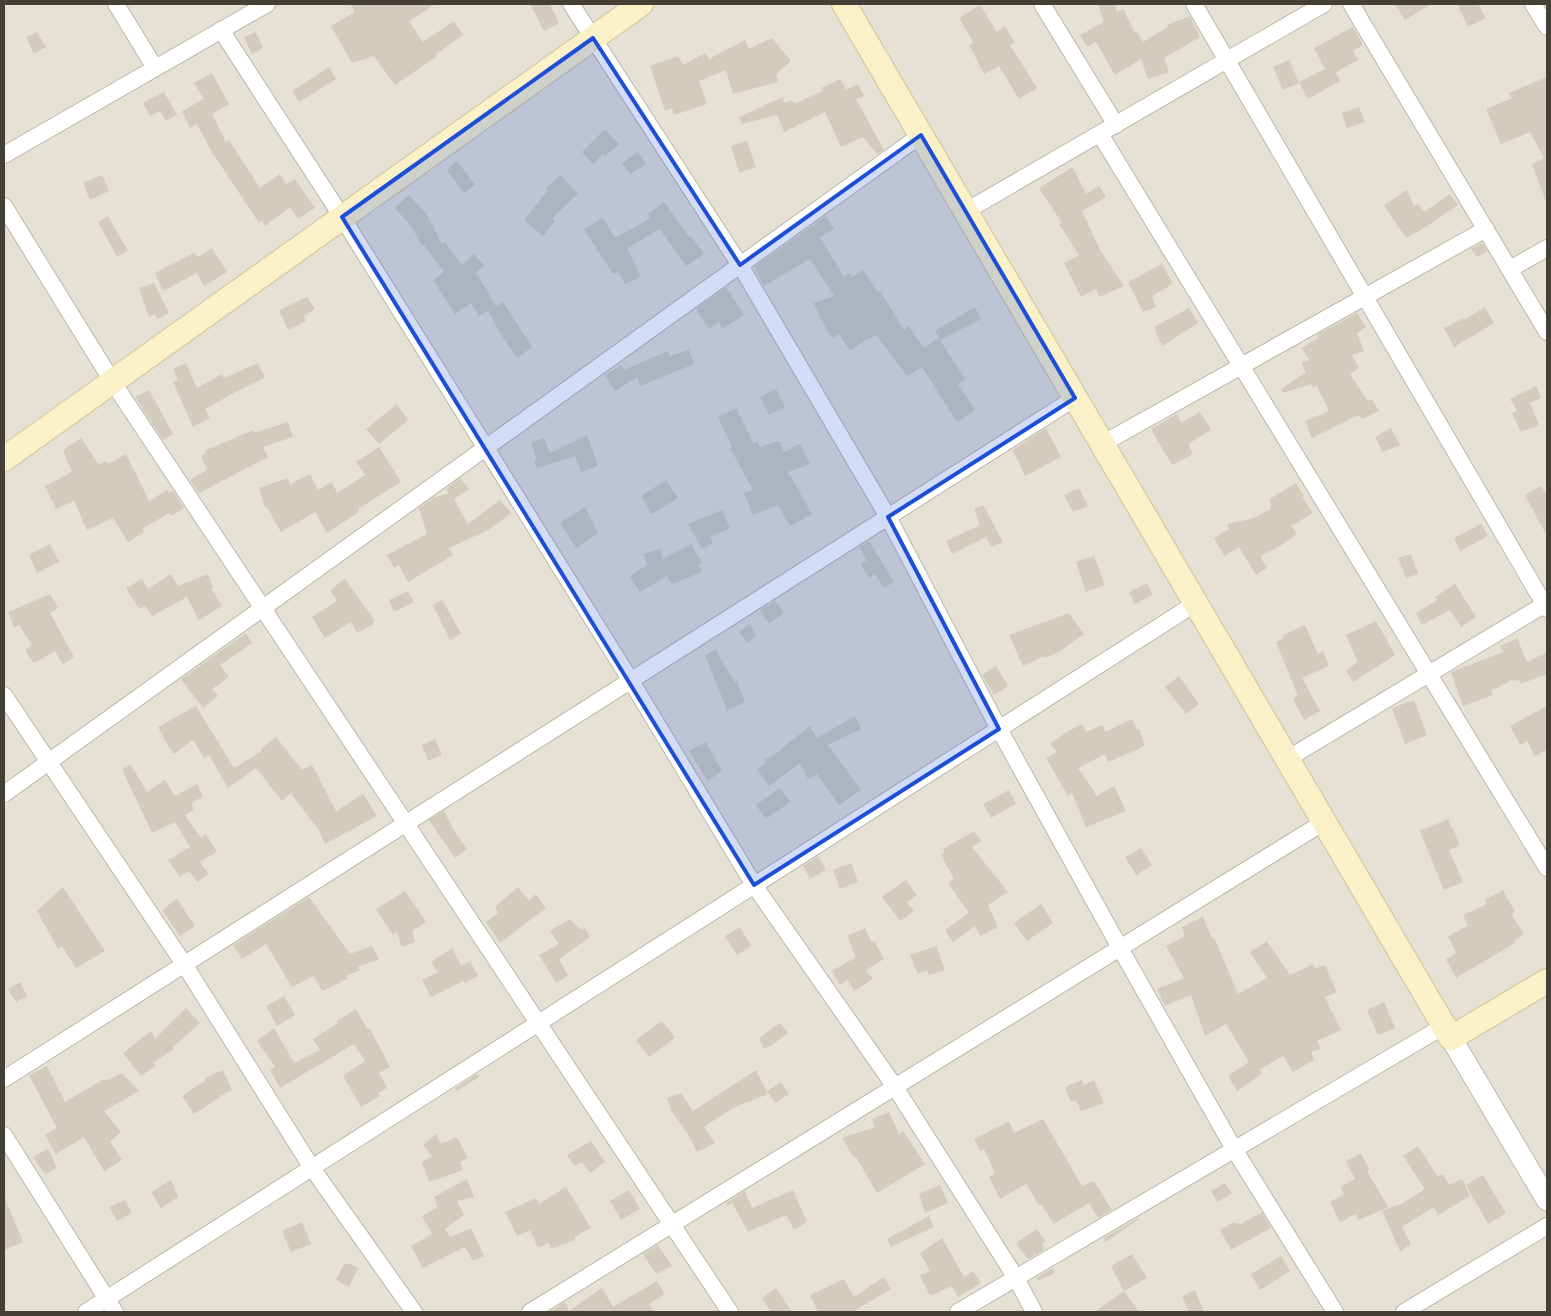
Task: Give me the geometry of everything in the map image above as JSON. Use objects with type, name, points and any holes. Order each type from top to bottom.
[{"type":"main road","points":[[4,459],[641,4]]},
{"type":"main road","points":[[844,4],[1448,1032],[1547,981]]},
{"type":"street","points":[[116,4],[154,68]]},
{"type":"street","points":[[4,155],[267,4]]},
{"type":"street","points":[[571,4],[740,265],[888,517],[999,729],[1120,948],[1234,1150],[1335,1312]]},
{"type":"street","points":[[1042,4],[1116,125]]},
{"type":"street","points":[[1194,4],[1546,606],[1287,759]]},
{"type":"street","points":[[966,212],[1324,4]]},
{"type":"street","points":[[1351,4],[1547,332]]},
{"type":"street","points":[[1533,4],[1547,28]]},
{"type":"street","points":[[221,30],[342,217],[631,681],[754,886],[895,1087],[1016,1278],[1034,1312]]},
{"type":"street","points":[[1100,134],[1547,868]]},
{"type":"street","points":[[4,794],[921,135]]},
{"type":"street","points":[[4,206],[112,381],[730,1312]]},
{"type":"street","points":[[1102,444],[1486,229]]},
{"type":"street","points":[[1510,269],[1547,248]]},
{"type":"street","points":[[4,1079],[1075,398]]},
{"type":"street","points":[[86,1312],[110,1306],[312,1168],[1196,603]]},
{"type":"street","points":[[4,696],[184,964],[312,1168],[414,1312]]},
{"type":"street","points":[[530,1312],[1324,822]]},
{"type":"street","points":[[958,1312],[1234,1150],[1448,1032],[1547,1200]]},
{"type":"street","points":[[4,1135],[110,1306]]},
{"type":"street","points":[[1404,1312],[1547,1226]]},
{"type":"highlighted area","points":[[593,38],[740,265],[921,135],[1075,398],[888,517],[999,729],[754,885],[342,217]]},
{"type":"shaded area","points":[[4,4],[1547,4],[1547,1312],[4,1312]]},
{"type":"building","points":[[350,4],[435,4],[409,21],[423,42],[454,21],[463,35],[436,54],[437,56],[395,85],[374,56],[352,63],[331,26],[355,12]]},
{"type":"building","points":[[530,4],[550,4],[559,23],[544,31]]},
{"type":"building","points":[[1098,4],[1115,4],[1117,12],[1123,9],[1135,33],[1137,32],[1143,42],[1168,27],[1167,25],[1190,16],[1200,37],[1164,58],[1169,72],[1148,79],[1141,59],[1115,75],[1096,42],[1087,47],[1080,35],[1104,22]]},
{"type":"building","points":[[1395,4],[1431,4],[1405,20]]},
{"type":"building","points":[[1457,4],[1478,4],[1486,18],[1468,27]]},
{"type":"building","points":[[980,5],[997,32],[1005,26],[1015,43],[1010,45],[1037,88],[1019,99],[999,66],[984,74],[969,45],[973,42],[959,18]]},
{"type":"building","points":[[1353,27],[1363,45],[1353,51],[1358,60],[1336,72],[1340,81],[1308,99],[1299,82],[1325,69],[1314,48]]},
{"type":"building","points":[[37,32],[46,47],[34,54],[26,37]]},
{"type":"building","points":[[256,32],[263,48],[252,54],[244,37]]},
{"type":"building","points":[[772,38],[791,61],[776,74],[778,82],[733,94],[726,70],[699,81],[707,104],[674,115],[672,108],[665,111],[650,66],[678,56],[683,65],[705,53],[709,59],[745,40],[749,49]]},
{"type":"building","points":[[1289,60],[1299,83],[1283,90],[1273,67]]},
{"type":"building","points":[[329,67],[336,79],[299,102],[292,91]]},
{"type":"building","points":[[212,73],[229,104],[212,114],[226,142],[229,140],[260,188],[280,174],[286,184],[295,179],[315,208],[298,219],[290,207],[265,226],[262,221],[259,223],[210,149],[197,124],[190,128],[182,111],[204,99],[194,83]]},
{"type":"building","points":[[1547,77],[1546,202],[1532,164],[1544,158],[1530,132],[1501,144],[1486,109],[1512,98],[1509,93]]},
{"type":"building","points":[[841,79],[846,90],[858,84],[864,96],[856,99],[884,150],[877,154],[863,137],[841,147],[825,112],[784,132],[777,115],[742,124],[739,117],[783,97],[784,103],[792,100],[794,104],[823,91],[821,88]]},
{"type":"building","points":[[164,92],[177,115],[166,121],[160,111],[150,116],[143,103]]},
{"type":"building","points":[[1359,107],[1365,122],[1347,128],[1342,113]]},
{"type":"building","points":[[605,129],[619,144],[605,156],[603,154],[593,164],[582,152]]},
{"type":"building","points":[[747,141],[756,167],[739,173],[731,146]]},
{"type":"building","points":[[638,152],[646,164],[630,174],[622,163]]},
{"type":"building","points":[[457,161],[475,185],[464,193],[447,170]]},
{"type":"building","points":[[1073,167],[1086,194],[1099,186],[1106,197],[1082,211],[1100,250],[1124,286],[1099,297],[1096,289],[1081,297],[1064,263],[1079,255],[1059,224],[1062,223],[1039,188]]},
{"type":"building","points":[[102,175],[109,191],[90,200],[83,183]]},
{"type":"building","points":[[561,175],[578,194],[552,218],[555,221],[543,236],[524,220],[548,190],[546,188]]},
{"type":"building","points":[[1407,190],[1414,206],[1418,204],[1424,212],[1450,194],[1458,205],[1406,238],[1384,205]]},
{"type":"building","points":[[409,195],[427,215],[442,244],[445,242],[462,265],[474,254],[484,265],[476,273],[496,306],[479,316],[471,303],[455,314],[433,280],[444,272],[424,245],[422,246],[412,227],[395,208]]},
{"type":"building","points":[[664,202],[689,237],[691,236],[704,254],[686,266],[660,229],[627,248],[641,277],[625,284],[618,271],[613,274],[584,229],[603,218],[615,238],[651,218],[648,214]]},
{"type":"building","points":[[108,216],[128,251],[117,257],[98,222]]},
{"type":"building","points":[[826,216],[834,229],[820,237],[844,277],[850,273],[852,277],[863,270],[878,292],[880,291],[904,330],[908,326],[924,348],[938,338],[940,340],[965,379],[958,384],[975,410],[957,422],[922,367],[907,376],[876,335],[868,338],[850,351],[839,334],[832,338],[820,318],[814,303],[834,296],[810,259],[764,286],[754,267]]},
{"type":"building","points":[[1482,243],[1487,251],[1477,257],[1471,249]]},
{"type":"building","points":[[212,248],[227,272],[204,286],[197,273],[163,291],[155,273],[194,253],[198,257]]},
{"type":"building","points":[[1162,264],[1173,284],[1152,296],[1156,307],[1143,312],[1128,282]]},
{"type":"building","points":[[154,283],[169,313],[157,319],[155,314],[149,317],[139,288]]},
{"type":"building","points":[[726,287],[744,315],[722,329],[719,322],[709,329],[696,309]]},
{"type":"building","points":[[307,297],[315,309],[304,316],[306,321],[288,330],[279,310]]},
{"type":"building","points":[[503,302],[532,347],[517,358],[488,311]]},
{"type":"building","points":[[975,307],[981,319],[940,340],[935,331]]},
{"type":"building","points":[[1485,307],[1494,323],[1454,347],[1444,328],[1465,319]]},
{"type":"building","points":[[1189,308],[1198,323],[1162,346],[1154,327]]},
{"type":"building","points":[[1357,313],[1366,327],[1357,333],[1364,351],[1352,355],[1359,368],[1350,374],[1368,401],[1372,399],[1379,411],[1362,419],[1359,415],[1312,438],[1305,421],[1329,411],[1317,386],[1312,387],[1311,384],[1283,393],[1281,389],[1306,372],[1301,363],[1309,360],[1302,348],[1318,338],[1317,335]]},
{"type":"building","points":[[689,350],[694,364],[640,386],[637,377],[615,391],[605,375],[621,365],[624,370],[668,351],[670,356]]},
{"type":"building","points":[[186,363],[197,388],[222,374],[224,378],[258,363],[265,378],[205,409],[210,418],[193,427],[173,382],[178,380],[173,369]]},
{"type":"building","points":[[1536,386],[1541,398],[1530,403],[1539,425],[1521,432],[1512,413],[1517,410],[1510,399]]},
{"type":"building","points":[[776,389],[785,407],[769,415],[760,397]]},
{"type":"building","points":[[149,390],[173,434],[163,440],[135,397]]},
{"type":"building","points":[[397,404],[408,420],[379,444],[366,429]]},
{"type":"building","points":[[736,408],[754,444],[757,442],[760,447],[779,441],[784,452],[800,444],[810,464],[788,472],[812,514],[790,526],[778,505],[753,515],[744,493],[753,490],[730,448],[732,447],[718,417]]},
{"type":"building","points":[[1200,412],[1211,430],[1188,444],[1193,454],[1172,465],[1151,429],[1177,414],[1181,423]]},
{"type":"building","points":[[288,422],[293,437],[263,447],[268,457],[199,493],[190,480],[207,470],[201,456],[206,453],[204,451],[253,430],[254,433]]},
{"type":"building","points":[[1046,428],[1061,457],[1025,476],[1013,450]]},
{"type":"building","points":[[1391,428],[1400,445],[1383,452],[1375,437]]},
{"type":"building","points":[[587,435],[598,466],[581,472],[575,456],[537,468],[534,460],[537,459],[531,443],[544,438],[550,453]]},
{"type":"building","points":[[81,438],[99,465],[106,461],[108,464],[126,454],[149,501],[167,490],[169,493],[173,491],[184,508],[171,516],[169,513],[142,529],[144,532],[128,542],[113,518],[87,530],[74,501],[56,509],[45,486],[72,472],[63,450]]},
{"type":"building","points":[[379,447],[401,482],[358,509],[359,512],[327,533],[315,512],[281,532],[267,507],[265,507],[259,488],[288,478],[290,484],[310,474],[318,490],[332,482],[337,493],[365,475],[356,462]]},
{"type":"building","points":[[460,478],[469,489],[454,499],[468,524],[500,500],[511,513],[490,529],[449,548],[453,555],[408,582],[399,565],[394,568],[387,555],[427,534],[419,508],[433,498],[449,493],[446,489]]},
{"type":"building","points":[[666,480],[678,498],[652,514],[641,496]]},
{"type":"building","points":[[1296,483],[1304,496],[1302,497],[1313,513],[1291,526],[1297,534],[1280,546],[1260,556],[1267,568],[1256,575],[1239,547],[1224,556],[1214,538],[1229,529],[1227,524],[1251,519],[1271,509],[1270,499]]},
{"type":"building","points":[[1541,486],[1547,496],[1547,536],[1525,495]]},
{"type":"building","points":[[1079,488],[1088,506],[1073,512],[1064,495]]},
{"type":"building","points":[[983,505],[1003,542],[991,547],[986,537],[952,554],[946,541],[980,525],[974,509]]},
{"type":"building","points":[[585,507],[598,533],[576,548],[560,523]]},
{"type":"building","points":[[722,510],[730,528],[710,537],[713,543],[702,549],[688,524]]},
{"type":"building","points":[[1481,524],[1488,536],[1460,551],[1454,538]]},
{"type":"building","points":[[869,541],[894,582],[884,588],[875,574],[869,578],[861,564],[867,560],[859,547]]},
{"type":"building","points":[[50,544],[59,562],[37,573],[29,555]]},
{"type":"building","points":[[691,544],[702,563],[698,565],[702,572],[672,584],[667,576],[640,592],[630,576],[647,565],[644,554],[660,549],[663,559]]},
{"type":"building","points":[[1411,554],[1418,574],[1406,578],[1398,558]]},
{"type":"building","points":[[1094,556],[1105,585],[1086,592],[1076,562]]},
{"type":"building","points":[[171,574],[178,586],[208,574],[213,587],[211,588],[222,606],[199,620],[187,597],[152,616],[145,606],[139,609],[126,588],[142,579],[148,589]]},
{"type":"building","points":[[345,579],[375,621],[373,622],[374,624],[357,633],[351,622],[325,638],[312,617],[337,601],[330,590]]},
{"type":"building","points":[[1147,583],[1153,595],[1135,604],[1129,592]]},
{"type":"building","points":[[1455,584],[1476,617],[1461,627],[1450,610],[1422,625],[1416,613],[1437,600],[1435,597]]},
{"type":"building","points":[[408,591],[414,602],[394,612],[389,600]]},
{"type":"building","points":[[50,594],[58,608],[50,613],[74,657],[63,664],[55,651],[34,663],[25,650],[32,645],[19,625],[14,627],[8,612]]},
{"type":"building","points":[[442,600],[461,633],[450,640],[433,605]]},
{"type":"building","points":[[775,601],[784,613],[769,624],[760,610]]},
{"type":"building","points":[[1069,613],[1084,634],[1059,652],[1045,658],[1044,656],[1023,666],[1009,635]]},
{"type":"building","points":[[1376,621],[1395,655],[1353,682],[1346,670],[1358,662],[1346,635]]},
{"type":"building","points":[[750,624],[756,636],[747,643],[739,632]]},
{"type":"building","points":[[1305,625],[1318,654],[1323,651],[1329,666],[1302,678],[1320,711],[1304,720],[1293,699],[1298,696],[1276,642],[1284,638],[1283,635]]},
{"type":"building","points":[[246,633],[252,643],[220,665],[229,677],[212,689],[218,696],[203,708],[181,679]]},
{"type":"building","points":[[1517,638],[1527,662],[1547,652],[1547,674],[1521,684],[1519,680],[1515,681],[1514,679],[1491,691],[1493,695],[1463,706],[1451,672],[1503,652],[1500,646]]},
{"type":"building","points":[[716,650],[727,670],[735,682],[737,682],[745,702],[727,710],[705,655]]},
{"type":"building","points":[[996,666],[1008,686],[994,695],[982,675]]},
{"type":"building","points":[[1179,676],[1199,704],[1186,714],[1165,687]]},
{"type":"building","points":[[1414,700],[1427,735],[1405,744],[1392,708]]},
{"type":"building","points":[[196,706],[234,768],[262,751],[261,749],[276,737],[302,770],[312,765],[336,811],[363,794],[377,816],[325,844],[318,829],[291,793],[282,801],[256,768],[228,788],[209,755],[204,758],[193,740],[174,754],[158,727]]},
{"type":"building","points":[[1547,706],[1547,750],[1535,756],[1527,741],[1520,745],[1510,726]]},
{"type":"building","points":[[855,716],[861,729],[828,745],[861,790],[839,805],[817,774],[808,779],[800,763],[769,786],[757,769],[766,763],[764,760],[782,750],[810,726],[817,738]]},
{"type":"building","points":[[1132,719],[1137,730],[1139,729],[1145,745],[1108,762],[1105,754],[1078,768],[1097,796],[1114,786],[1126,811],[1086,827],[1072,793],[1068,796],[1046,758],[1057,752],[1050,744],[1082,724],[1086,732],[1103,725],[1105,732]]},
{"type":"building","points":[[435,739],[442,755],[428,761],[422,745]]},
{"type":"building","points":[[706,742],[722,771],[708,781],[689,751]]},
{"type":"building","points":[[131,765],[147,792],[165,780],[175,796],[197,784],[203,797],[191,803],[194,810],[185,815],[201,838],[206,834],[217,852],[200,862],[209,874],[197,882],[189,871],[180,877],[168,860],[190,847],[175,822],[152,833],[122,769]]},
{"type":"building","points":[[780,788],[790,802],[766,819],[756,805]]},
{"type":"building","points":[[1009,790],[1016,804],[991,818],[983,804]]},
{"type":"building","points":[[444,811],[453,829],[467,849],[455,858],[429,820]]},
{"type":"building","points":[[1448,819],[1460,845],[1449,850],[1463,882],[1444,890],[1420,831]]},
{"type":"building","points":[[974,831],[981,841],[972,847],[1008,892],[988,905],[998,927],[980,936],[975,926],[953,942],[945,930],[969,913],[948,883],[954,879],[941,855],[945,852],[943,849]]},
{"type":"building","points":[[1141,848],[1152,865],[1136,875],[1125,857]]},
{"type":"building","points":[[818,856],[826,870],[810,879],[803,866]]},
{"type":"building","points":[[851,863],[858,882],[840,889],[833,870]]},
{"type":"building","points":[[906,880],[917,895],[907,902],[914,911],[900,921],[882,897]]},
{"type":"building","points":[[63,887],[105,951],[76,968],[62,946],[58,949],[37,911]]},
{"type":"building","points":[[518,887],[529,901],[536,894],[546,908],[500,943],[486,922],[498,913],[495,907]]},
{"type":"building","points":[[1503,890],[1515,912],[1511,914],[1524,934],[1514,941],[1515,943],[1456,978],[1446,959],[1456,953],[1448,936],[1468,926],[1463,915],[1487,904],[1485,900]]},
{"type":"building","points":[[405,891],[426,922],[412,931],[415,942],[402,947],[397,932],[393,935],[376,909]]},
{"type":"building","points":[[309,897],[350,954],[372,946],[379,959],[358,967],[360,970],[346,976],[347,979],[322,991],[314,976],[292,987],[266,944],[242,959],[233,945]]},
{"type":"building","points":[[177,899],[195,926],[180,936],[162,910]]},
{"type":"building","points":[[1041,904],[1053,923],[1027,941],[1014,923]]},
{"type":"building","points":[[1203,917],[1212,938],[1214,937],[1238,994],[1267,978],[1250,952],[1267,941],[1290,975],[1313,964],[1315,969],[1325,965],[1337,992],[1325,997],[1341,1030],[1317,1041],[1321,1049],[1311,1052],[1314,1060],[1293,1072],[1283,1056],[1260,1069],[1262,1074],[1237,1091],[1228,1076],[1249,1062],[1226,1024],[1205,1036],[1191,995],[1165,1006],[1157,989],[1184,978],[1166,946],[1185,936],[1182,927]]},
{"type":"building","points":[[570,919],[581,930],[585,928],[590,937],[559,959],[568,976],[556,983],[539,955],[559,944],[550,931]]},
{"type":"building","points":[[740,927],[751,946],[737,955],[725,936]]},
{"type":"building","points":[[865,928],[872,943],[874,941],[884,959],[866,970],[873,979],[854,991],[848,980],[840,985],[832,971],[856,957],[847,936]]},
{"type":"building","points":[[936,946],[945,970],[929,975],[927,970],[918,974],[910,955]]},
{"type":"building","points":[[452,948],[461,966],[470,961],[478,976],[465,983],[463,981],[431,997],[422,980],[438,972],[431,962]]},
{"type":"building","points":[[20,982],[27,996],[16,1002],[8,989]]},
{"type":"building","points":[[284,996],[295,1015],[277,1026],[266,1006]]},
{"type":"building","points":[[1384,1002],[1395,1028],[1378,1035],[1367,1010]]},
{"type":"building","points":[[186,1008],[200,1023],[173,1047],[174,1049],[153,1063],[155,1066],[141,1076],[123,1053],[151,1031],[155,1039]]},
{"type":"building","points":[[356,1009],[368,1030],[370,1029],[390,1067],[379,1073],[387,1088],[378,1093],[380,1096],[361,1107],[343,1076],[365,1061],[354,1044],[280,1088],[270,1070],[275,1067],[257,1041],[274,1028],[294,1063],[320,1050],[313,1039]]},
{"type":"building","points":[[662,1021],[675,1038],[649,1057],[636,1040]]},
{"type":"building","points":[[780,1023],[788,1033],[764,1049],[759,1038]]},
{"type":"building","points":[[47,1066],[65,1102],[104,1079],[105,1081],[122,1073],[139,1091],[104,1111],[121,1132],[110,1141],[122,1160],[104,1171],[84,1137],[56,1154],[45,1135],[57,1128],[29,1075]]},
{"type":"building","points":[[223,1070],[232,1090],[194,1114],[182,1096],[206,1080],[205,1078]]},
{"type":"building","points":[[756,1070],[768,1094],[733,1108],[704,1127],[715,1143],[697,1152],[689,1136],[671,1110],[667,1098],[681,1093],[693,1111]]},
{"type":"building","points":[[477,1074],[479,1077],[457,1091],[455,1088]]},
{"type":"building","points":[[1082,1080],[1084,1085],[1094,1080],[1104,1103],[1081,1111],[1076,1100],[1071,1102],[1065,1087]]},
{"type":"building","points":[[781,1082],[789,1094],[775,1103],[767,1091]]},
{"type":"building","points":[[889,1112],[899,1134],[903,1131],[925,1164],[877,1193],[856,1157],[854,1158],[842,1138],[875,1127],[872,1119]]},
{"type":"building","points":[[1043,1119],[1082,1186],[1094,1181],[1112,1210],[1098,1218],[1089,1203],[1054,1224],[1026,1184],[1000,1199],[989,1177],[995,1173],[984,1149],[980,1151],[974,1139],[1009,1121],[1014,1133]]},
{"type":"building","points":[[436,1134],[441,1144],[457,1137],[468,1158],[460,1162],[463,1170],[429,1182],[422,1162],[432,1156],[423,1145]]},
{"type":"building","points":[[591,1141],[605,1162],[590,1173],[582,1162],[574,1166],[567,1155]]},
{"type":"building","points":[[1418,1146],[1438,1177],[1443,1174],[1449,1185],[1462,1179],[1470,1196],[1438,1215],[1434,1207],[1402,1227],[1411,1244],[1400,1251],[1382,1211],[1403,1203],[1425,1189],[1403,1156]]},
{"type":"building","points":[[48,1149],[57,1168],[45,1174],[33,1157]]},
{"type":"building","points":[[1361,1153],[1369,1169],[1367,1171],[1388,1207],[1359,1220],[1356,1214],[1340,1222],[1330,1202],[1344,1194],[1340,1187],[1355,1179],[1346,1161]]},
{"type":"building","points":[[1483,1175],[1506,1213],[1488,1224],[1466,1185]]},
{"type":"building","points":[[467,1179],[474,1197],[457,1201],[464,1215],[445,1229],[450,1237],[471,1228],[484,1256],[473,1261],[465,1247],[423,1268],[411,1246],[432,1234],[422,1216],[438,1207],[434,1197]]},
{"type":"building","points":[[171,1180],[178,1197],[161,1208],[151,1192]]},
{"type":"building","points":[[1225,1183],[1232,1193],[1217,1202],[1211,1191]]},
{"type":"building","points":[[940,1185],[948,1203],[925,1213],[919,1194]]},
{"type":"building","points":[[566,1187],[591,1228],[574,1237],[575,1240],[551,1249],[549,1243],[538,1248],[530,1230],[517,1236],[505,1212],[536,1198],[539,1204]]},
{"type":"building","points":[[629,1190],[640,1209],[621,1220],[610,1201]]},
{"type":"building","points":[[793,1190],[807,1222],[794,1230],[786,1215],[748,1232],[732,1203],[728,1206],[726,1203],[745,1191],[752,1208]]},
{"type":"building","points":[[4,1196],[23,1242],[4,1250]]},
{"type":"building","points":[[125,1200],[132,1213],[117,1221],[109,1207]]},
{"type":"building","points":[[1262,1212],[1271,1228],[1231,1250],[1220,1230],[1232,1223],[1238,1223],[1239,1225]]},
{"type":"building","points":[[929,1216],[934,1227],[891,1247],[887,1239]]},
{"type":"building","points":[[1139,1219],[1106,1242],[1104,1238]]},
{"type":"building","points":[[302,1222],[311,1244],[291,1252],[282,1231]]},
{"type":"building","points":[[1037,1229],[1045,1241],[1042,1244],[1044,1250],[1028,1259],[1016,1243]]},
{"type":"building","points":[[942,1238],[964,1277],[973,1271],[981,1283],[958,1297],[952,1286],[930,1296],[920,1275],[930,1271],[920,1253]]},
{"type":"building","points":[[658,1245],[672,1266],[656,1274],[643,1254]]},
{"type":"building","points":[[1132,1254],[1147,1278],[1124,1291],[1111,1266]]},
{"type":"building","points":[[1281,1256],[1290,1271],[1260,1290],[1251,1274]]},
{"type":"building","points":[[344,1264],[350,1264],[358,1268],[349,1287],[336,1280]]},
{"type":"building","points":[[1053,1268],[1055,1273],[1038,1281],[1036,1278]]},
{"type":"building","points":[[884,1277],[891,1289],[852,1312],[818,1312],[810,1295],[844,1279],[854,1297]]},
{"type":"building","points":[[657,1281],[665,1294],[649,1304],[654,1312],[549,1312],[565,1302],[569,1311],[602,1288],[613,1307]]},
{"type":"building","points":[[776,1288],[792,1312],[771,1312],[762,1298]]},
{"type":"building","points":[[1195,1290],[1204,1312],[1189,1312],[1182,1296]]},
{"type":"building","points":[[1124,1291],[1139,1312],[1095,1312]]}]
